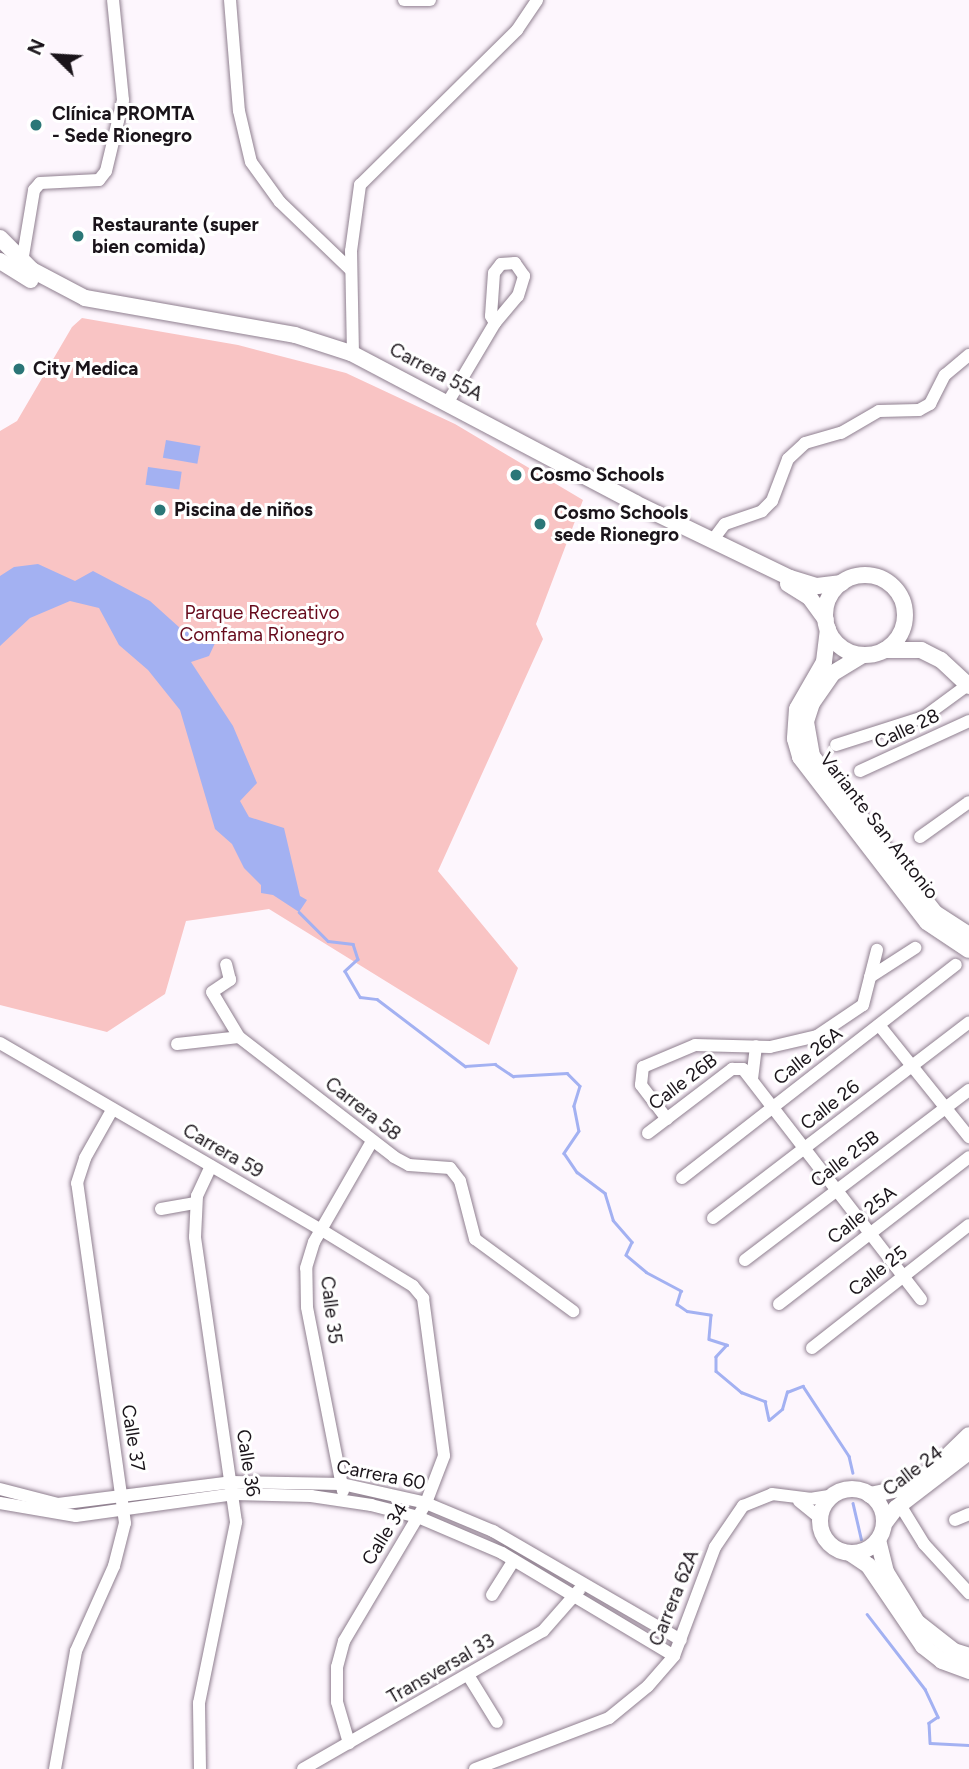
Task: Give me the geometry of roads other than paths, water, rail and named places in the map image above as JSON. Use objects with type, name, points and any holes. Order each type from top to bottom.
[{"type":"main road","name":"Carrera 55A","points":[[0,238],[22,262],[86,298],[295,335],[353,354],[712,541],[801,583],[842,583]]},
{"type":"main road","name":"Carrera 55A","points":[[0,261],[87,308],[297,344],[352,361],[638,513],[791,586],[810,598],[827,624]]},
{"type":"main road","points":[[932,654],[912,648],[863,655],[841,647],[827,624],[830,597],[842,583],[863,576],[885,581],[900,597],[904,620],[932,654],[969,685]]},
{"type":"main road","points":[[883,651],[895,641],[904,620]]},
{"type":"main road","name":"Variante San Antonio","points":[[827,624],[824,662],[797,709],[794,731],[800,757],[927,922],[969,950]]},
{"type":"main road","name":"Variante San Antonio","points":[[863,655],[833,673],[812,703],[806,722],[812,756],[935,913],[969,935]]},
{"type":"main road","name":"Calle 24","points":[[870,1495],[904,1488],[935,1468],[969,1435]]},
{"type":"main road","name":"Calle 24","points":[[881,1532],[900,1504],[969,1452]]},
{"type":"main road","points":[[969,1656],[954,1651],[917,1622],[886,1572],[881,1507],[870,1495],[856,1489],[834,1495],[820,1518],[828,1542],[868,1565],[923,1646],[942,1661],[969,1671]]},
{"type":"main road","points":[[850,1553],[866,1550],[881,1532]]},
{"type":"street","points":[[22,262],[34,190],[40,183],[99,180],[106,171],[122,117],[113,0]]},
{"type":"street","points":[[230,0],[239,111],[251,162],[280,202],[351,270]]},
{"type":"street","points":[[404,0],[430,0]]},
{"type":"street","points":[[353,354],[351,270],[354,210],[366,176],[517,30],[537,0]]},
{"type":"street","points":[[448,402],[495,323]]},
{"type":"street","points":[[712,541],[725,524],[762,511],[772,501],[788,459],[805,443],[841,433],[879,411],[919,410],[930,404],[945,375],[969,355]]},
{"type":"street","points":[[836,745],[924,716],[969,685]]},
{"type":"street","name":"Calle 28","points":[[860,771],[969,721]]},
{"type":"street","points":[[920,837],[968,803]]},
{"type":"street","points":[[870,977],[915,948]]},
{"type":"street","points":[[667,1119],[640,1085],[643,1068],[695,1045],[782,1046],[817,1036],[863,1005],[877,950]]},
{"type":"street","points":[[177,1044],[239,1037],[212,992],[230,980],[226,964]]},
{"type":"street","name":"Calle 26A","points":[[682,1178],[957,965]]},
{"type":"street","name":"Calle 26","points":[[713,1218],[969,1022]]},
{"type":"street","points":[[879,1025],[969,1137]]},
{"type":"street","name":"Carrera 58","points":[[239,1037],[372,1141],[409,1165],[450,1168],[460,1181],[475,1238],[573,1311]]},
{"type":"street","name":"Carrera 59","points":[[0,1043],[320,1229],[413,1286],[423,1298]]},
{"type":"street","points":[[756,1046],[747,1074],[921,1299]]},
{"type":"street","name":"Calle 26B","points":[[648,1133],[732,1069],[747,1074]]},
{"type":"street","name":"Calle 25B","points":[[745,1260],[969,1090]]},
{"type":"street","name":"Calle 37","points":[[55,1769],[76,1651],[123,1539],[123,1503],[77,1183],[85,1158],[112,1110]]},
{"type":"street","name":"Calle 35","points":[[343,1499],[307,1307],[307,1261],[320,1229],[372,1141]]},
{"type":"street","name":"Calle 25A","points":[[779,1304],[969,1157]]},
{"type":"street","name":"Calle 36","points":[[201,1769],[199,1703],[236,1522],[195,1237],[195,1203],[211,1166]]},
{"type":"street","points":[[161,1209],[195,1203]]},
{"type":"street","name":"Calle 25","points":[[812,1348],[969,1224]]},
{"type":"street","name":"Calle 34","points":[[349,1743],[337,1702],[337,1667],[344,1641],[426,1503],[444,1456],[444,1433],[423,1298]]},
{"type":"street","name":"Carrera 60","points":[[0,1503],[58,1516],[123,1503],[233,1488],[342,1484],[426,1503],[493,1531],[681,1640]]},
{"type":"street","name":"Carrera 60","points":[[233,1488],[343,1499],[418,1517],[514,1560],[674,1656]]},
{"type":"street","name":"Carrera 60","points":[[0,1489],[58,1504],[123,1503]]},
{"type":"street","name":"Carrera 62A","points":[[475,1769],[609,1718],[648,1686],[674,1656],[715,1547],[730,1522],[760,1496],[810,1499],[834,1495]]},
{"type":"street","points":[[789,1496],[820,1518]]},
{"type":"street","points":[[900,1504],[925,1544],[969,1593]]},
{"type":"street","points":[[955,1520],[969,1514]]},
{"type":"street","points":[[492,1595],[514,1560]]},
{"type":"street","name":"Transversal 33","points":[[303,1769],[543,1631],[583,1584]]},
{"type":"street","points":[[468,1675],[497,1722]]},
{"type":"water","points":[[166,440],[200,446],[197,464],[163,458]]},
{"type":"water","points":[[148,467],[182,472],[179,490],[145,485]]},
{"type":"water","points":[[38,564],[75,581],[93,571],[150,601],[180,628],[216,641],[209,656],[191,662],[233,726],[257,783],[240,801],[249,817],[284,828],[300,896],[307,900],[299,912],[273,895],[261,893],[261,885],[244,868],[232,844],[215,829],[180,710],[148,670],[119,645],[99,608],[70,601],[30,618],[0,646],[0,576],[14,567]]},
{"type":"waterway","points":[[299,912],[328,941],[353,944],[358,959],[345,971],[360,997],[377,999],[465,1066],[495,1064],[513,1076],[567,1073],[580,1086],[574,1106],[579,1131],[564,1153],[577,1172],[605,1193],[613,1220],[632,1242],[626,1255],[646,1272],[681,1291],[677,1304],[687,1311],[711,1315],[709,1339],[727,1345],[716,1357],[716,1371],[741,1392],[765,1401],[769,1420],[782,1409],[787,1392],[803,1386],[849,1456],[853,1473]]},
{"type":"waterway","points":[[853,1503],[861,1539]]},
{"type":"waterway","points":[[867,1614],[925,1689],[938,1717],[929,1723],[930,1743],[969,1745]]},
{"type":"place","name":"Clínica PROMTA - Sede Rionegro","points":[[36,125]]},
{"type":"place","name":"Restaurante (super bien comida)","points":[[78,236]]},
{"type":"place","name":"City Medica","points":[[19,369]]},
{"type":"place","name":"Cosmo Schools","points":[[516,475]]},
{"type":"place","name":"Piscina de niños","points":[[160,510]]},
{"type":"place","name":"Cosmo Schools sede Rionegro","points":[[540,524]]},
{"type":"park label","name":"Parque Recreativo Comfama Rionegro","points":[[262,624]]}]
